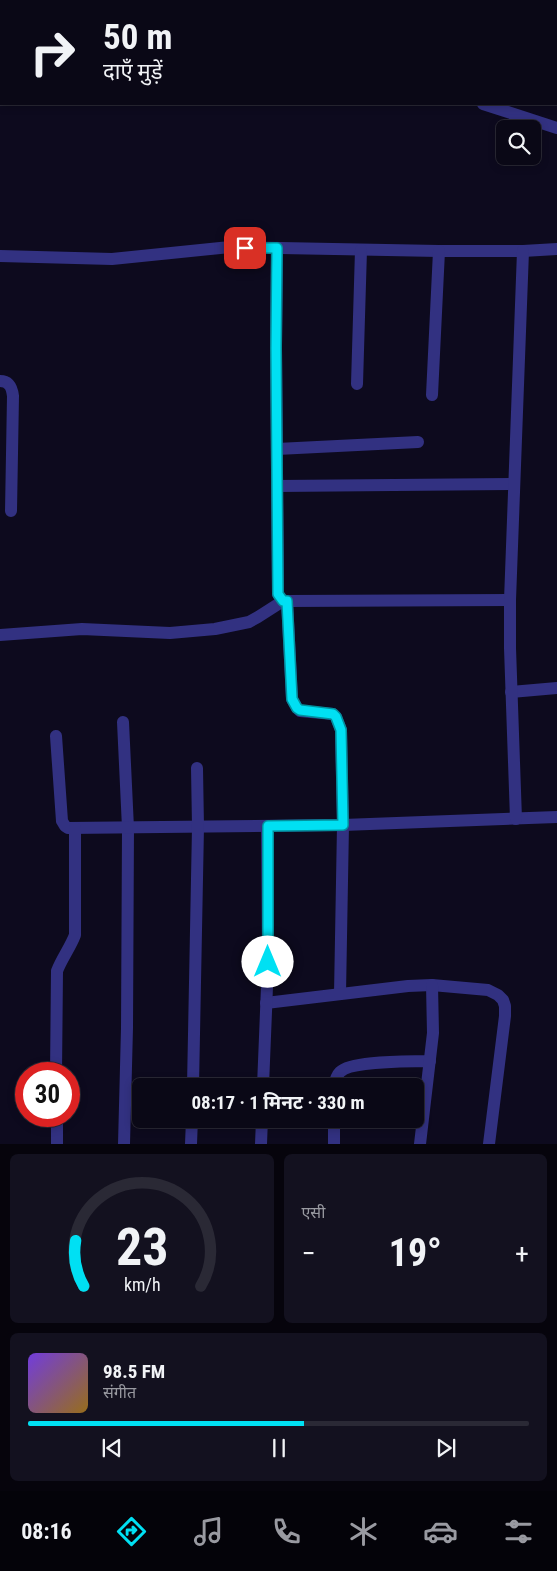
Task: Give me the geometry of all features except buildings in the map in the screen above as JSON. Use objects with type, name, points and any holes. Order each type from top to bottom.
[{"type":"street","points":[[486,105],[557,128]]},
{"type":"street","points":[[0,256],[112,259],[230,247],[439,251],[557,249]]},
{"type":"street","points":[[277,248],[278,594],[285,601],[292,699],[294,704],[300,710],[333,714],[339,722],[341,730],[343,825],[340,994]]},
{"type":"street","points":[[357,384],[361,250]]},
{"type":"street","points":[[432,394],[439,251]]},
{"type":"street","points":[[516,819],[511,692],[510,600],[523,251]]},
{"type":"street","points":[[0,381],[8,382],[13,396],[11,511]]},
{"type":"street","points":[[277,449],[418,442]]},
{"type":"street","points":[[277,486],[514,484]]},
{"type":"street","points":[[0,635],[82,629],[170,633],[207,630],[248,622],[285,601],[510,600]]},
{"type":"street","points":[[511,692],[557,688]]},
{"type":"street","points":[[123,722],[128,828],[127,1028],[124,1144]]},
{"type":"street","points":[[56,736],[62,821],[65,826],[76,828],[343,825],[557,817]]},
{"type":"street","points":[[193,1078],[198,827],[197,768]]},
{"type":"street","points":[[263,1078],[268,962],[268,826]]},
{"type":"street","points":[[56,1062],[57,971],[62,958],[70,949],[75,935],[76,828]]},
{"type":"street","points":[[266,1003],[408,986],[488,990],[498,995],[503,1000],[505,1016],[489,1144]]},
{"type":"street","points":[[420,1144],[433,1033],[432,986]]},
{"type":"street","points":[[336,1078],[341,1071],[349,1067],[365,1064],[430,1061]]},
{"type":"street","points":[[57,1127],[57,1144]]},
{"type":"street","points":[[192,1128],[192,1144]]},
{"type":"street","points":[[261,1144],[262,1128]]},
{"type":"street","points":[[334,1128],[334,1144]]},
{"type":"route","points":[[245,248],[277,248],[278,594],[283,601],[287,601],[292,699],[300,710],[333,714],[339,722],[341,730],[343,825],[268,826],[268,962]]}]
